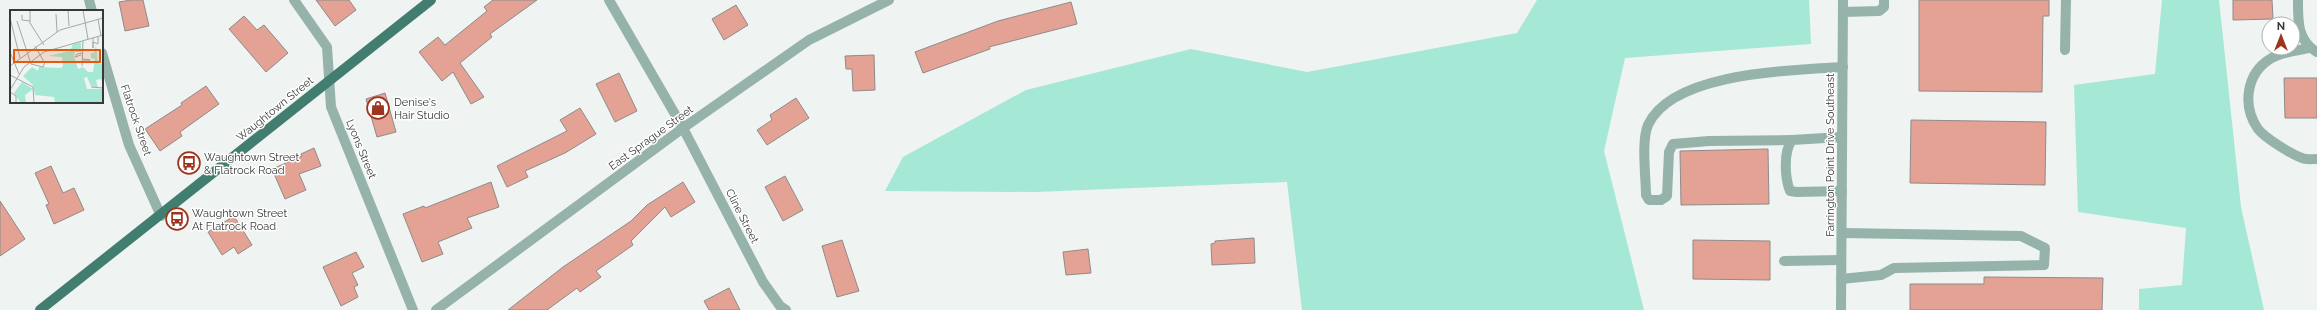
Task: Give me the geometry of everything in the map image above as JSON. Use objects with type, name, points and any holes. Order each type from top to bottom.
[{"type":"main road","name":"Waughtown Street","points":[[40,310],[161,216],[329,80],[431,0]]},
{"type":"street","points":[[89,0],[92,10]]},
{"type":"street","name":"Lyons Street","points":[[294,0],[327,47],[331,107],[413,310]]},
{"type":"street","name":"Cline Street","points":[[609,0],[684,128],[762,282],[780,306],[786,310]]},
{"type":"street","name":"East Sprague Street","points":[[436,310],[684,128],[809,40],[889,0]]},
{"type":"street","name":"Farrington Point Drive Southeast","points":[[1841,310],[1843,0]]},
{"type":"street","points":[[1843,12],[1879,11],[1884,7],[1884,0]]},
{"type":"street","points":[[2065,50],[2066,0]]},
{"type":"street","points":[[2298,0],[2298,29],[2313,50],[2271,58],[2254,74],[2247,96],[2251,114],[2259,130],[2278,145],[2302,159],[2317,159]]},
{"type":"street","name":"Flatrock Street","points":[[103,56],[129,145],[161,216]]},
{"type":"street","points":[[1842,67],[1782,70],[1729,79],[1697,86],[1680,95],[1656,113],[1648,126],[1646,140],[1646,195],[1649,200],[1661,200],[1667,196],[1669,152],[1673,144],[1709,141],[1792,140],[1842,137]]},
{"type":"street","points":[[1792,140],[1788,146],[1787,152],[1787,182],[1790,191],[1842,191]]},
{"type":"street","points":[[1841,279],[1882,276],[1894,268],[2044,265],[2046,260],[2045,248],[2021,236],[1842,232]]},
{"type":"street","points":[[1784,261],[1841,260]]},
{"type":"green space","points":[[1537,0],[1809,0],[1811,44],[1625,58],[1604,151],[1644,310],[1302,310],[1287,182],[1035,192],[885,191],[903,157],[1026,90],[1191,49],[1307,72],[1517,33]]},
{"type":"green space","points":[[2162,0],[2219,0],[2241,207],[2264,310],[2139,310],[2139,289],[2182,285],[2186,228],[2078,212],[2074,85],[2155,74]]},
{"type":"building","points":[[143,0],[149,26],[125,31],[119,2]]},
{"type":"building","points":[[316,0],[349,0],[356,10],[335,26]]},
{"type":"building","points":[[493,0],[537,0],[490,34],[492,37],[460,63],[484,97],[471,104],[453,72],[442,81],[419,52],[438,37],[445,45],[487,11],[484,7]]},
{"type":"building","points":[[1919,0],[2049,0],[2049,16],[2043,16],[2042,92],[1919,91]]},
{"type":"building","points":[[2233,0],[2272,0],[2273,16],[2261,16],[2261,19],[2233,20]]},
{"type":"building","points":[[1071,2],[1077,24],[989,47],[990,49],[923,73],[915,52],[998,21]]},
{"type":"building","points":[[736,5],[748,25],[724,40],[712,19]]},
{"type":"building","points":[[244,16],[257,30],[264,25],[288,53],[266,72],[229,29]]},
{"type":"building","points":[[874,55],[875,90],[853,91],[852,69],[846,69],[845,56]]},
{"type":"building","points":[[619,73],[637,111],[615,122],[596,84]]},
{"type":"building","points":[[2284,78],[2317,78],[2317,118],[2285,118]]},
{"type":"building","points":[[206,86],[219,104],[180,132],[182,136],[160,151],[145,129],[182,105],[181,103]]},
{"type":"building","points":[[385,93],[396,132],[377,137],[366,99]]},
{"type":"building","points":[[796,98],[809,118],[767,145],[757,130],[772,120],[770,115]]},
{"type":"building","points":[[580,108],[596,134],[565,153],[525,171],[528,177],[507,187],[497,166],[567,131],[560,120]]},
{"type":"building","points":[[1911,120],[2046,122],[2045,185],[1910,183]]},
{"type":"building","points":[[314,148],[321,166],[299,174],[306,190],[285,199],[272,169],[302,156],[301,154]]},
{"type":"building","points":[[1768,149],[1769,204],[1681,205],[1680,151]]},
{"type":"building","points":[[51,166],[63,193],[74,188],[84,210],[54,224],[46,205],[49,204],[35,173]]},
{"type":"building","points":[[785,176],[803,210],[783,221],[765,187]]},
{"type":"building","points":[[491,182],[499,207],[467,218],[472,228],[438,242],[443,254],[422,262],[403,214],[424,206],[425,208]]},
{"type":"building","points":[[683,182],[695,202],[671,217],[665,207],[631,241],[633,245],[596,271],[601,277],[580,292],[577,288],[547,310],[508,310],[563,267],[631,221],[647,205]]},
{"type":"building","points":[[0,201],[25,239],[0,256]]},
{"type":"building","points":[[234,216],[252,245],[238,254],[234,247],[222,255],[208,232]]},
{"type":"building","points":[[1254,238],[1255,263],[1212,265],[1211,244],[1215,243],[1215,241]]},
{"type":"building","points":[[842,240],[859,291],[837,297],[822,246]]},
{"type":"building","points":[[1693,240],[1770,241],[1770,280],[1693,279]]},
{"type":"building","points":[[1088,249],[1091,273],[1066,275],[1063,252]]},
{"type":"building","points":[[356,252],[364,267],[352,273],[358,285],[354,287],[358,297],[341,306],[323,267]]},
{"type":"building","points":[[1984,277],[2103,278],[2102,310],[1910,310],[1910,284],[1984,284]]},
{"type":"building","points":[[729,288],[740,310],[709,310],[704,301]]},
{"type":"place","name":"Denise's Hair Studio","points":[[378,108]]},
{"type":"place","name":"Waughtown Street & Flatrock Road","points":[[189,163]]},
{"type":"place","name":"Waughtown Street At Flatrock Road","points":[[177,219]]}]
